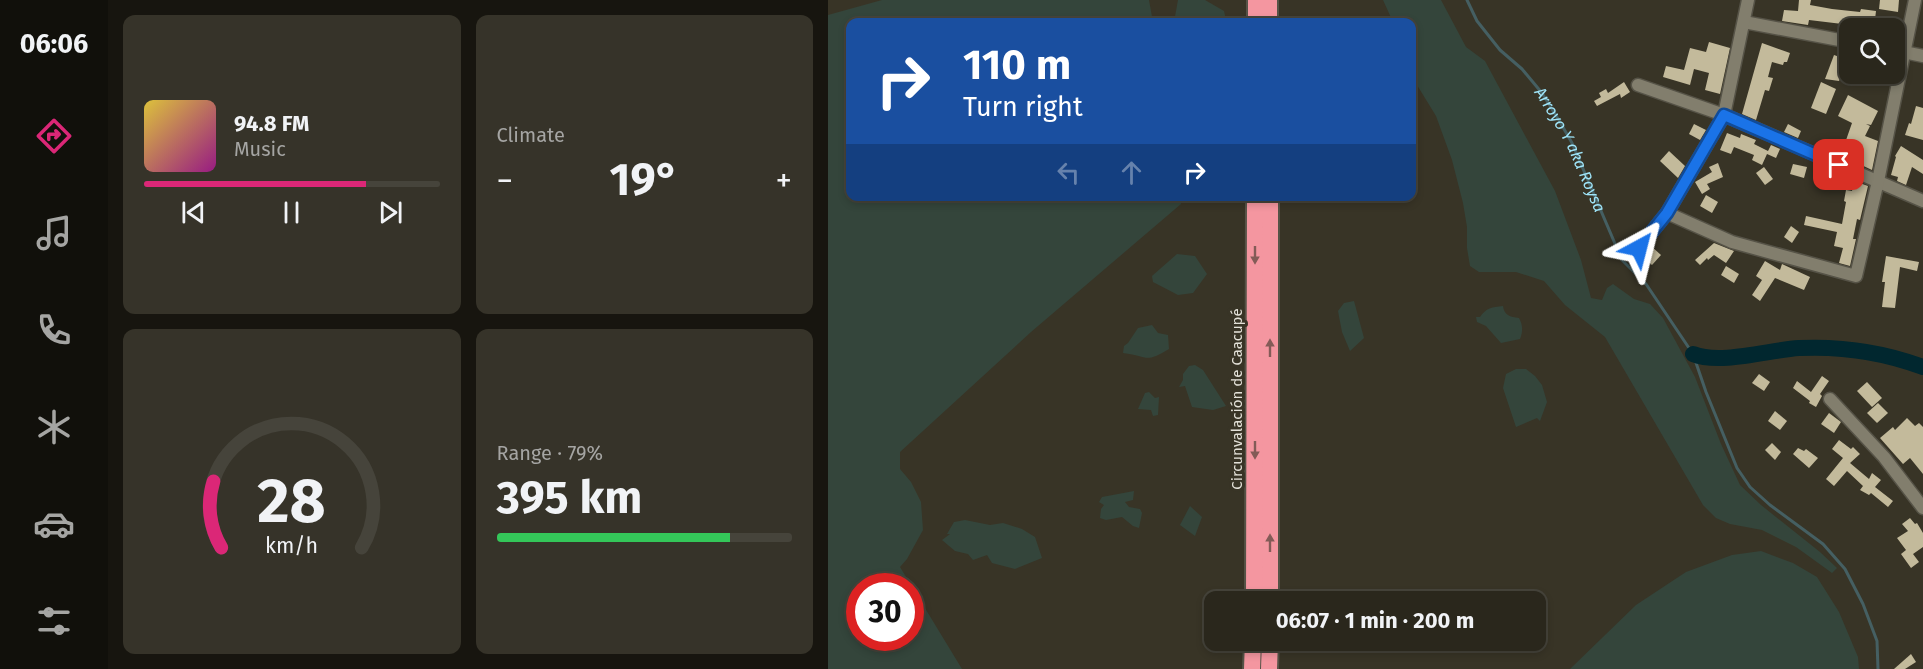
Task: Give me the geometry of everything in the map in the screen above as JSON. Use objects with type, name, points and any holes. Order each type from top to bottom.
[{"type":"highway","points":[[1256,0],[1256,18]]},
{"type":"highway","points":[[1269,0],[1269,18]]},
{"type":"highway","name":"Circunvalación de Caacupé","points":[[1254,591],[1255,201]]},
{"type":"highway","points":[[1270,201],[1270,591]]},
{"type":"highway","points":[[1252,669],[1253,651]]},
{"type":"highway","points":[[1269,669],[1270,651]]},
{"type":"street","points":[[1639,248],[1667,213],[1724,115],[1748,0]]},
{"type":"street","points":[[1905,32],[1915,0]]},
{"type":"street","points":[[1743,22],[1839,40]]},
{"type":"street","points":[[1905,52],[1923,56]]},
{"type":"street","points":[[1667,213],[1732,242],[1856,276],[1878,181],[1894,84]]},
{"type":"street","points":[[1638,85],[1724,115],[1923,201]]},
{"type":"street","points":[[1830,399],[1884,457],[1923,508]]},
{"type":"green space","points":[[882,0],[1149,0],[1152,18],[846,18],[846,201],[1181,201],[1181,204],[1031,332],[900,452],[900,469],[911,482],[921,502],[923,530],[900,567],[904,573],[846,573],[846,651],[924,651],[924,606],[962,669],[828,669],[828,15]]},
{"type":"green space","points":[[1178,0],[1205,0],[1224,11],[1226,18],[1175,18]]},
{"type":"green space","points":[[1383,0],[1441,0],[1466,47],[1485,61],[1555,191],[1581,260],[1591,298],[1602,300],[1607,288],[1613,284],[1634,299],[1650,304],[1663,318],[1695,377],[1740,485],[1837,568],[1832,573],[1796,547],[1762,530],[1730,524],[1716,518],[1703,505],[1605,337],[1565,305],[1544,281],[1516,272],[1479,272],[1470,266],[1463,203],[1452,160],[1436,116],[1416,82],[1416,18],[1391,18]]},
{"type":"green space","points":[[1177,254],[1195,256],[1207,274],[1193,293],[1178,295],[1153,282],[1152,276]]},
{"type":"green space","points":[[1354,301],[1364,338],[1350,351],[1342,332],[1338,311],[1344,303]]},
{"type":"green space","points":[[1503,306],[1508,315],[1519,318],[1522,328],[1520,339],[1501,343],[1486,326],[1477,322],[1476,317],[1480,317],[1487,310]]},
{"type":"green space","points":[[1152,325],[1158,333],[1168,335],[1169,349],[1150,358],[1123,353],[1124,346],[1138,328]]},
{"type":"green space","points":[[1195,365],[1203,370],[1226,406],[1213,410],[1192,407],[1185,386],[1179,387],[1183,374],[1189,366]]},
{"type":"green space","points":[[1516,369],[1526,369],[1535,376],[1542,385],[1547,402],[1540,421],[1537,418],[1516,427],[1503,388],[1506,374]]},
{"type":"green space","points":[[1149,392],[1155,398],[1159,397],[1158,415],[1153,416],[1151,410],[1138,409],[1145,393]]},
{"type":"green space","points":[[1134,491],[1133,500],[1125,502],[1129,507],[1140,509],[1142,513],[1139,528],[1122,517],[1106,520],[1100,518],[1104,505],[1099,502],[1102,497]]},
{"type":"green space","points":[[1190,506],[1202,517],[1195,536],[1180,525]]},
{"type":"green space","points":[[965,520],[990,525],[1003,523],[1022,529],[1035,537],[1042,558],[1015,569],[992,563],[987,555],[973,560],[968,554],[955,551],[942,540],[950,534],[947,534],[954,522]]},
{"type":"green space","points":[[1761,551],[1793,563],[1817,577],[1839,612],[1858,657],[1859,669],[1570,669],[1636,605],[1686,572],[1732,555]]},
{"type":"building","points":[[1799,0],[1811,0],[1810,5],[1832,9],[1876,11],[1875,18],[1839,18],[1839,24],[1809,20],[1808,25],[1782,21],[1784,10],[1798,11]]},
{"type":"building","points":[[1880,0],[1899,0],[1898,12],[1879,9]]},
{"type":"building","points":[[1709,42],[1730,48],[1720,94],[1705,90],[1709,73],[1694,69],[1690,85],[1663,77],[1666,66],[1684,70],[1690,48],[1706,52]]},
{"type":"building","points":[[1762,43],[1790,53],[1787,62],[1783,65],[1772,62],[1768,77],[1773,78],[1769,91],[1765,90],[1756,120],[1742,114]]},
{"type":"building","points":[[1834,55],[1839,57],[1839,81],[1825,79]]},
{"type":"building","points":[[1624,82],[1630,92],[1621,98],[1620,94],[1597,106],[1594,101],[1601,97],[1599,93],[1606,89],[1608,93]]},
{"type":"building","points":[[1821,82],[1836,89],[1826,114],[1811,108]]},
{"type":"building","points":[[1848,95],[1878,111],[1871,125],[1866,124],[1870,126],[1865,136],[1878,141],[1872,170],[1857,163],[1862,149],[1845,143],[1852,123],[1838,116]]},
{"type":"building","points":[[1916,106],[1923,108],[1923,140],[1905,135]]},
{"type":"building","points":[[1694,124],[1706,130],[1700,140],[1689,134]]},
{"type":"building","points":[[1788,124],[1801,131],[1798,138],[1784,132]]},
{"type":"building","points":[[1727,133],[1740,138],[1741,134],[1756,140],[1754,144],[1768,151],[1771,145],[1780,149],[1776,158],[1767,154],[1762,165],[1752,160],[1754,155],[1734,147],[1731,154],[1720,150]]},
{"type":"building","points":[[1901,146],[1923,160],[1923,174],[1912,167],[1906,185],[1897,181],[1898,177],[1891,175],[1895,156]]},
{"type":"building","points":[[1669,151],[1685,166],[1678,178],[1660,161]]},
{"type":"building","points":[[1718,163],[1723,177],[1707,184],[1710,189],[1702,194],[1695,182],[1712,172],[1709,167]]},
{"type":"building","points":[[1793,164],[1807,167],[1804,178],[1790,174]]},
{"type":"building","points":[[1764,167],[1773,179],[1765,185],[1756,173]]},
{"type":"building","points":[[1854,181],[1868,186],[1860,220],[1857,219],[1853,239],[1856,239],[1850,266],[1839,263],[1843,248],[1834,246],[1837,232],[1804,225],[1806,216],[1842,224],[1846,190],[1852,191]]},
{"type":"building","points":[[1706,195],[1718,202],[1712,213],[1700,206]]},
{"type":"building","points":[[1791,226],[1799,232],[1792,243],[1784,237]]},
{"type":"building","points":[[1714,243],[1734,251],[1726,263],[1714,255],[1700,265],[1695,260]]},
{"type":"building","points":[[1651,246],[1661,255],[1652,265],[1642,257]]},
{"type":"building","points":[[1886,256],[1919,262],[1917,271],[1900,267],[1895,308],[1882,307],[1885,282],[1882,282]]},
{"type":"building","points":[[1765,261],[1780,270],[1782,264],[1810,277],[1804,290],[1775,278],[1760,301],[1752,295],[1762,280],[1756,276]]},
{"type":"building","points":[[1726,266],[1739,274],[1734,283],[1721,275]]},
{"type":"building","points":[[1759,374],[1770,382],[1764,391],[1752,383]]},
{"type":"building","points":[[1822,376],[1829,381],[1820,394],[1822,396],[1816,407],[1793,388],[1797,381],[1811,392]]},
{"type":"building","points":[[1867,382],[1882,398],[1872,407],[1857,391]]},
{"type":"building","points":[[1878,403],[1888,413],[1877,423],[1867,413]]},
{"type":"building","points":[[1775,411],[1787,421],[1780,430],[1768,421]]},
{"type":"building","points":[[1829,413],[1841,422],[1834,433],[1821,424]]},
{"type":"building","points":[[1907,418],[1915,426],[1919,423],[1923,427],[1923,474],[1910,458],[1903,464],[1880,438],[1893,427],[1895,430]]},
{"type":"building","points":[[1839,440],[1851,449],[1853,447],[1860,454],[1850,463],[1869,479],[1872,473],[1881,480],[1875,487],[1893,501],[1888,507],[1871,493],[1869,495],[1860,490],[1863,486],[1847,471],[1834,486],[1826,479],[1843,458],[1832,449]]},
{"type":"building","points":[[1772,443],[1781,452],[1775,460],[1765,450]]},
{"type":"building","points":[[1798,448],[1804,451],[1806,449],[1818,458],[1809,468],[1793,454]]},
{"type":"building","points":[[1910,518],[1915,524],[1917,523],[1923,533],[1923,547],[1913,554],[1919,562],[1911,568],[1901,554],[1906,550],[1897,538],[1908,531],[1902,524]]},
{"type":"building","points":[[1911,654],[1916,662],[1905,669],[1894,669]]},
{"type":"waterway","name":"Arroyo Y aka Roysa","points":[[1467,0],[1477,21],[1500,50],[1522,69],[1542,93],[1560,122],[1572,143],[1622,260],[1646,284],[1693,354],[1737,468],[1750,487],[1770,505],[1823,544],[1845,569],[1863,604],[1877,641],[1878,669]]},
{"type":"waterway","name":"Arroyo Y aka Roysa","points":[[1693,354],[1717,358],[1799,348],[1831,348],[1878,354],[1923,367]]},
{"type":"route","points":[[1639,248],[1667,213],[1724,115],[1839,165]]}]
